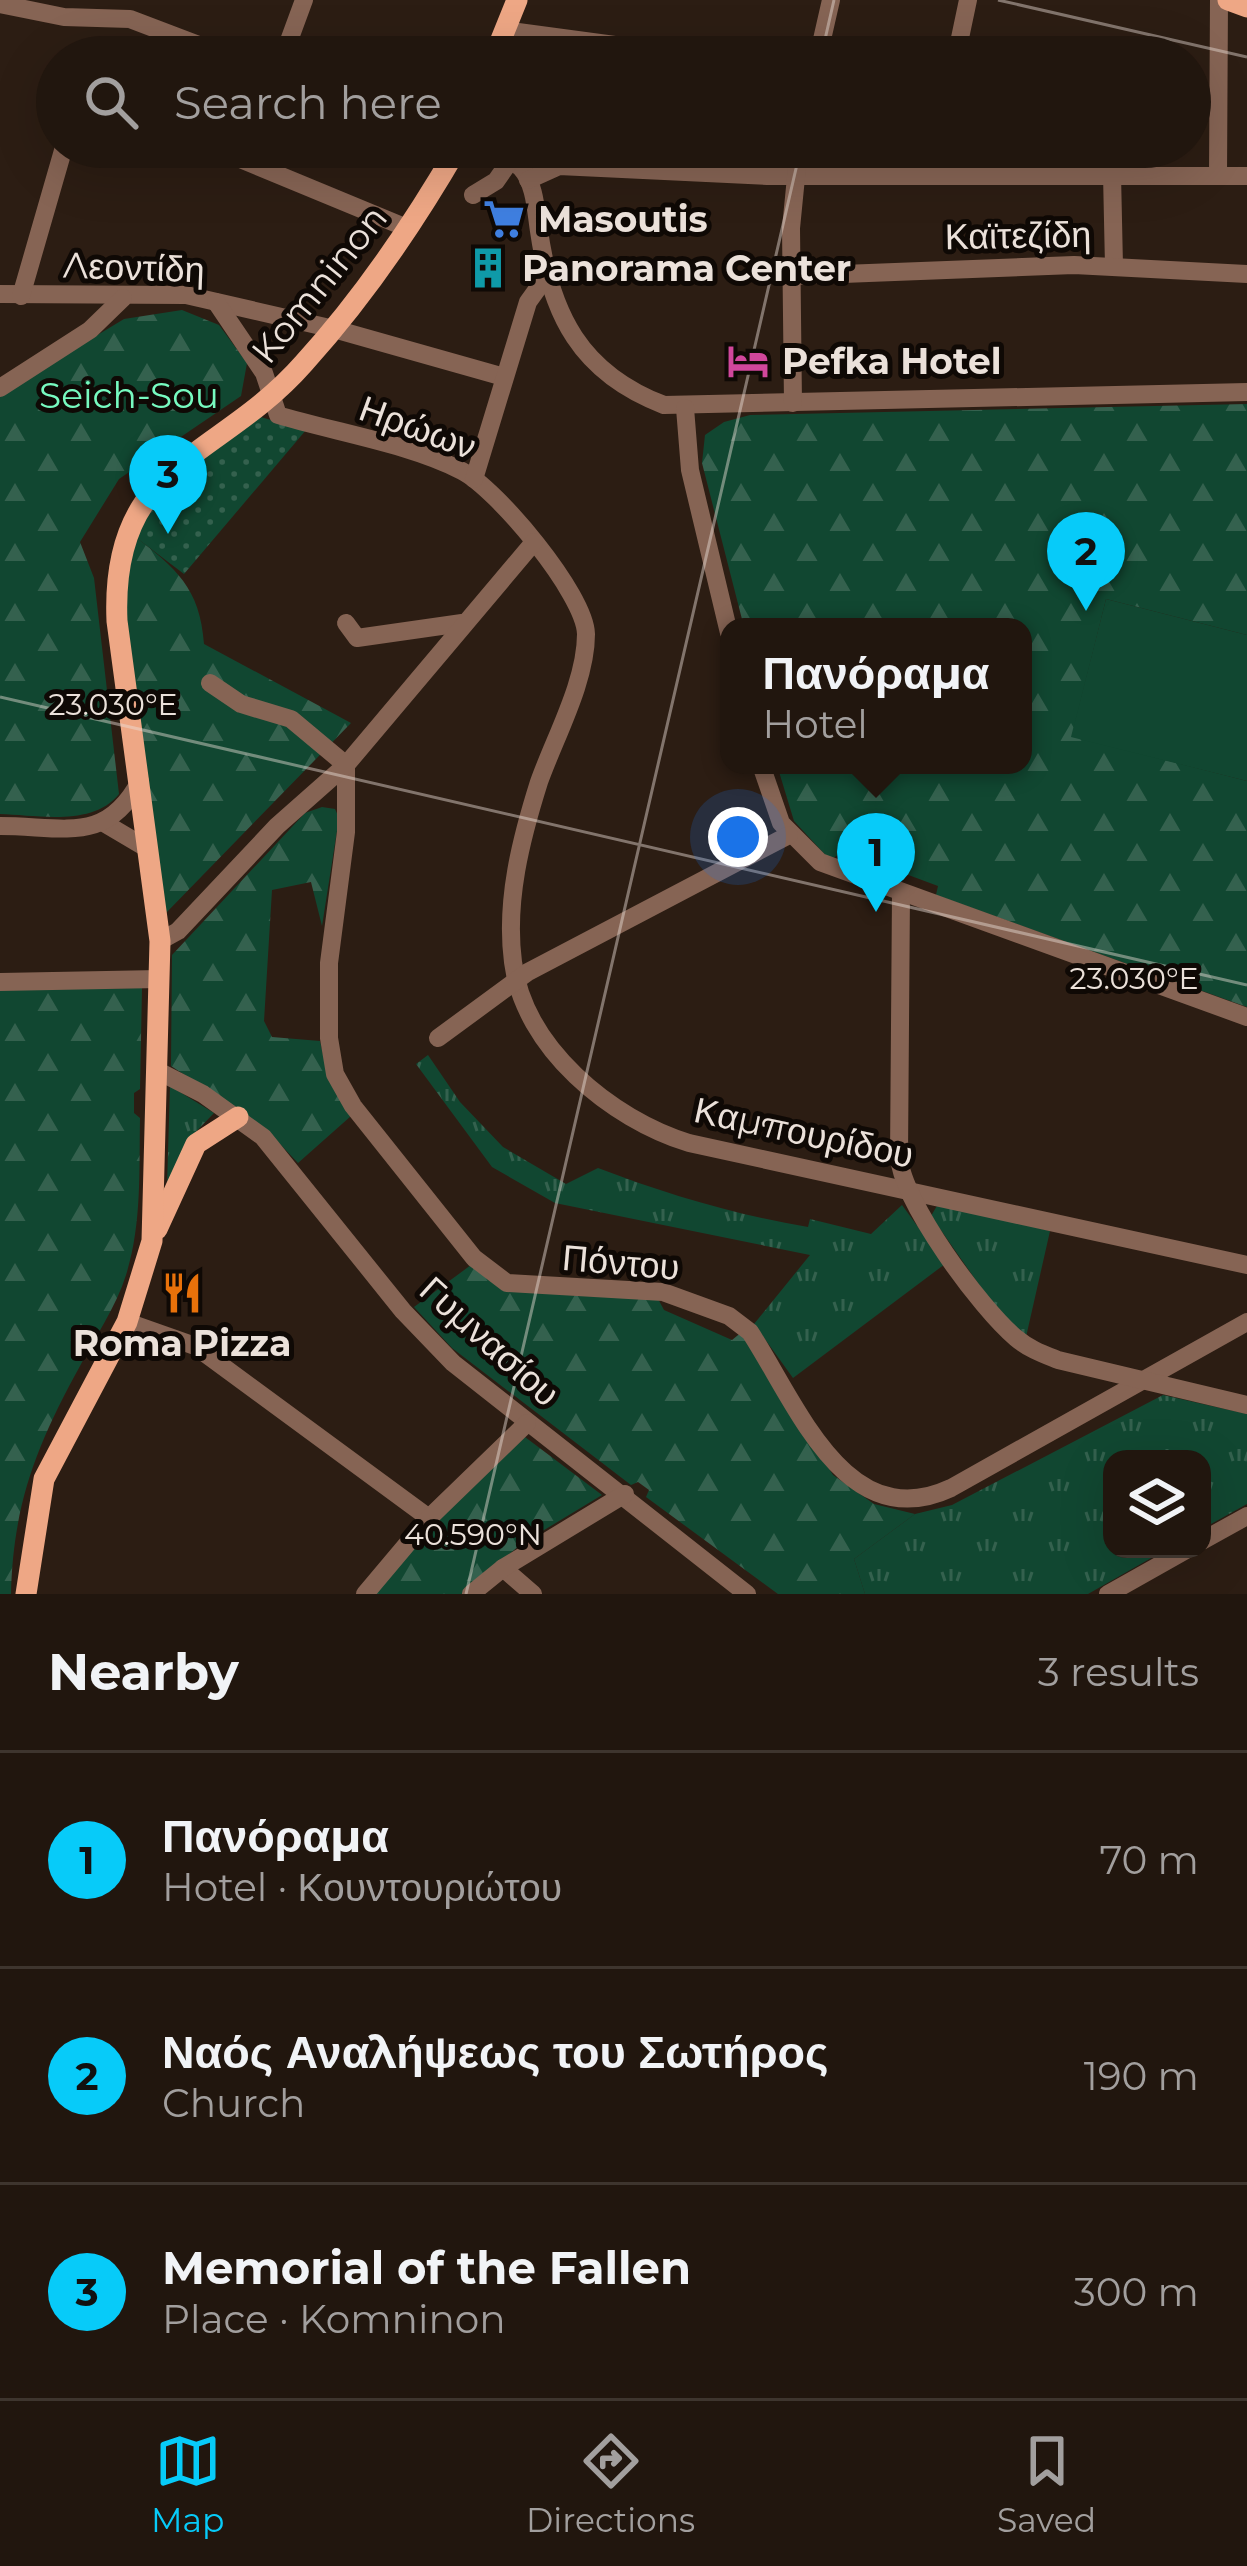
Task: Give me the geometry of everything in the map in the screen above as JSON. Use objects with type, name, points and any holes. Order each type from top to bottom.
[{"type":"main road","points":[[503,36],[517,0]]},
{"type":"main road","points":[[1224,0],[1247,7]]},
{"type":"main road","name":"Komninon","points":[[152,1241],[160,940],[117,621],[116,583],[127,530],[157,484],[269,398],[334,329],[445,168]]},
{"type":"main road","points":[[26,1594],[44,1479],[127,1322],[152,1241],[196,1144],[238,1117]]},
{"type":"street","points":[[291,36],[304,0]]},
{"type":"street","points":[[823,36],[831,0]]},
{"type":"street","points":[[960,36],[968,0]]},
{"type":"street","points":[[1218,176],[1224,0]]},
{"type":"street","points":[[0,4],[64,16],[130,19],[175,36]]},
{"type":"street","points":[[505,30],[549,36]]},
{"type":"street","points":[[21,296],[58,168]]},
{"type":"street","points":[[277,168],[407,228]]},
{"type":"street","points":[[473,195],[496,182],[505,168]]},
{"type":"street","points":[[516,168],[528,180],[558,316],[582,346],[651,399],[685,408],[1247,392]]},
{"type":"street","points":[[528,180],[547,168]]},
{"type":"street","points":[[617,168],[794,175],[1247,176]]},
{"type":"street","points":[[793,403],[785,320],[796,168]]},
{"type":"street","points":[[932,175],[934,168]]},
{"type":"street","points":[[1082,173],[1083,168]]},
{"type":"street","points":[[1112,174],[1114,266]]},
{"type":"street","name":"Καϊτεζίδη","points":[[791,276],[1114,266],[1247,274]]},
{"type":"street","points":[[474,479],[528,302],[546,277]]},
{"type":"street","name":"Λεοντίδη","points":[[0,294],[178,295],[334,329],[504,377]]},
{"type":"street","points":[[0,388],[114,312],[123,298]]},
{"type":"street","points":[[215,302],[254,354],[269,398]]},
{"type":"street","name":"Ηρώων","points":[[269,398],[278,415],[455,468],[474,479],[534,542]]},
{"type":"street","points":[[685,408],[690,470],[725,618]]},
{"type":"street","points":[[160,940],[178,931],[252,851],[346,765],[534,542]]},
{"type":"street","name":"Καμπουρίδου","points":[[534,542],[578,599],[586,635],[520,846],[512,914],[516,979],[541,1028],[573,1072],[647,1127],[697,1145],[1247,1265]]},
{"type":"street","points":[[346,623],[357,638],[395,628],[462,622]]},
{"type":"street","points":[[210,682],[241,704],[291,719],[346,765]]},
{"type":"street","name":"Πόντου","points":[[346,765],[344,852],[328,982],[333,1067],[353,1106],[474,1258],[518,1286],[663,1292],[729,1316],[750,1332],[848,1480],[889,1500],[911,1502],[951,1488],[1247,1322]]},
{"type":"street","points":[[765,774],[789,835],[820,862],[1247,1017]]},
{"type":"street","points":[[104,823],[127,807],[140,781]]},
{"type":"street","points":[[0,826],[104,823],[148,849]]},
{"type":"street","points":[[438,1039],[516,979],[789,835]]},
{"type":"street","points":[[902,892],[897,1058],[904,1187],[1012,1335],[1058,1360],[1247,1406]]},
{"type":"street","points":[[0,982],[159,979]]},
{"type":"street","name":"Γυμνασίου","points":[[158,1071],[238,1117],[288,1165],[422,1332],[527,1423],[625,1494],[747,1594]]},
{"type":"street","points":[[127,1322],[195,1346],[429,1518]]},
{"type":"street","points":[[365,1594],[429,1518],[527,1423]]},
{"type":"street","points":[[471,1594],[503,1568],[625,1494]]},
{"type":"street","points":[[1211,1536],[1247,1516]]},
{"type":"street","points":[[1108,1594],[1172,1558]]},
{"type":"street","points":[[503,1568],[533,1594]]},
{"type":"green space","name":"Seich-Sou","points":[[182,310],[219,325],[247,363],[241,396],[119,479],[80,542],[94,578],[119,794],[80,815],[0,814],[0,394],[124,319]]},
{"type":"green space","points":[[1247,404],[1247,635],[1106,599],[1072,736],[1247,781],[1247,1007],[936,895],[938,886],[844,851],[830,860],[794,821],[780,774],[1032,774],[1032,618],[742,618],[702,463],[705,435],[724,422],[750,415]]},
{"type":"green space","points":[[257,416],[306,430],[184,574],[134,536],[167,488]]},
{"type":"green space","points":[[134,536],[183,581],[197,608],[204,644],[351,723],[165,914],[124,597]]},
{"type":"green space","points":[[1106,599],[1247,635],[1247,781],[1071,737]]},
{"type":"green space","points":[[322,807],[335,809],[339,818],[322,926],[311,882],[272,890],[264,1021],[272,1037],[320,1041],[328,1077],[351,1116],[298,1163],[264,1127],[171,1066],[172,955],[305,813]]},
{"type":"green space","points":[[142,988],[140,1089],[134,1093],[134,1113],[140,1118],[139,1197],[131,1256],[117,1299],[40,1449],[22,1503],[11,1594],[0,1594],[0,990]]},
{"type":"green space","points":[[428,1055],[460,1102],[503,1147],[566,1184],[598,1168],[754,1216],[808,1227],[810,1219],[871,1234],[902,1205],[945,1264],[793,1378],[754,1324],[810,1255],[555,1203],[492,1167],[416,1064]]},
{"type":"green space","points":[[170,1086],[214,1113],[188,1140],[167,1186]]},
{"type":"green space","points":[[938,1204],[1050,1231],[1026,1337],[994,1306],[931,1216]]},
{"type":"green space","points":[[471,1265],[539,1292],[657,1297],[664,1310],[732,1340],[743,1331],[833,1475],[874,1504],[915,1514],[854,1559],[865,1594],[778,1594],[646,1497],[649,1490],[638,1482],[631,1485],[452,1348],[414,1307]]},
{"type":"green space","points":[[1163,1395],[1247,1414],[1247,1504],[1211,1524],[1211,1450],[1103,1450],[1103,1558],[1151,1558],[1088,1594],[865,1594],[854,1559],[915,1514],[952,1505]]},
{"type":"green space","points":[[525,1437],[602,1495],[521,1544],[463,1594],[375,1594],[417,1540]]},
{"type":"place","name":"Masoutis","points":[[504,219]]},
{"type":"place","name":"Panorama Center","points":[[488,268]]},
{"type":"place","name":"Pefka Hotel","points":[[748,361]]},
{"type":"place","name":"Memorial of the Fallen","points":[[168,534]]},
{"type":"place","name":"Ναός Αναλήψεως του Σωτήρος","points":[[1086,611]]},
{"type":"place","name":"Πανόραμα","points":[[876,912]]},
{"type":"place","name":"Roma Pizza","points":[[182,1293]]}]
